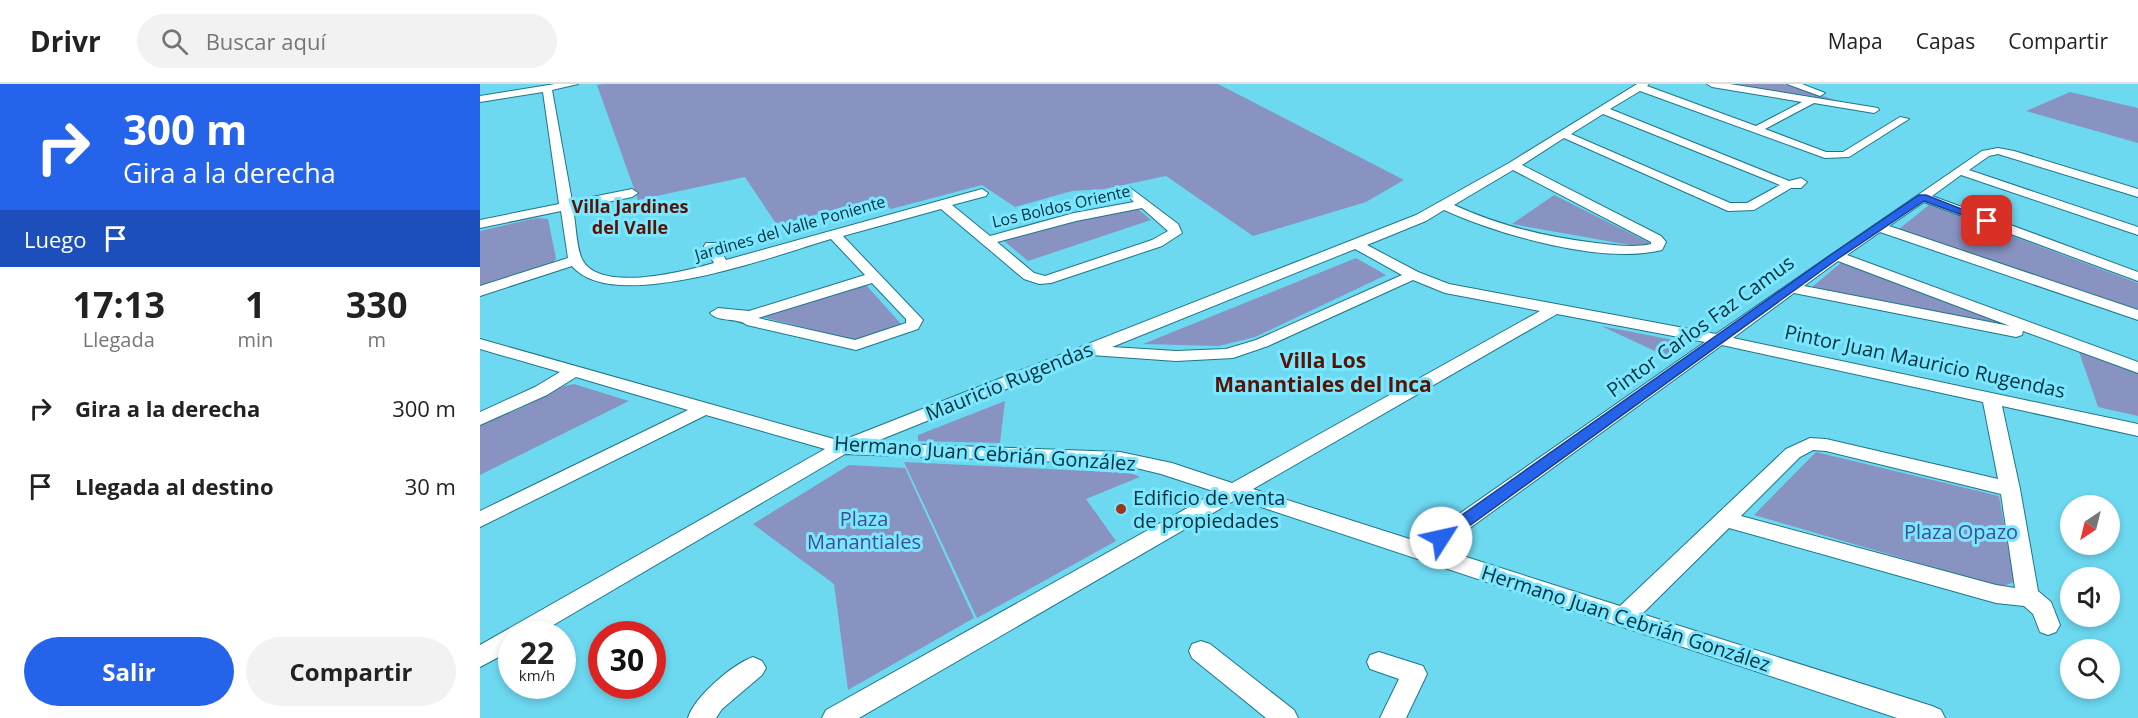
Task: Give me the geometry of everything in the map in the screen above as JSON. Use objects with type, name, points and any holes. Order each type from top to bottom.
[{"type":"street","points":[[480,99],[573,84]]},
{"type":"street","points":[[1712,84],[1889,114]]},
{"type":"street","points":[[1791,84],[1919,123]]},
{"type":"street","points":[[1641,86],[1756,130],[1845,159],[1828,166]]},
{"type":"street","name":"Mauricio Rugendas","points":[[541,621],[842,448],[1420,218],[1513,165],[1641,86]]},
{"type":"street","points":[[480,291],[575,260],[547,88]]},
{"type":"street","points":[[1756,130],[1811,101]]},
{"type":"street","points":[[1603,110],[1787,184],[1797,185],[1801,182]]},
{"type":"street","points":[[1840,156],[1889,114]]},
{"type":"street","points":[[1563,134],[1728,207],[1737,214],[1786,187],[1787,184]]},
{"type":"street","points":[[1977,141],[2008,153],[2138,193]]},
{"type":"street","name":"Pintor Carlos Faz Camus","points":[[1423,551],[1836,256],[1960,171],[1988,152],[2008,153]]},
{"type":"street","points":[[1444,205],[1507,231],[1620,250],[1642,251],[1658,247],[1659,242],[1656,238],[1513,165]]},
{"type":"street","points":[[1960,171],[2138,231]]},
{"type":"street","points":[[943,204],[1029,276],[1038,280],[1065,275],[1157,243],[1175,233],[1173,227],[1153,208],[1143,204],[1129,191]]},
{"type":"street","points":[[480,224],[632,193]]},
{"type":"street","name":"Jardines del Valle Poniente","points":[[575,260],[580,268],[589,275],[605,280],[640,282],[688,275],[982,194]]},
{"type":"street","points":[[1923,197],[2138,277]]},
{"type":"street","name":"Los Boldos Oriente","points":[[987,241],[1074,217],[1143,204]]},
{"type":"street","points":[[1879,227],[2138,315]]},
{"type":"street","points":[[750,316],[750,320],[753,321],[856,345],[909,328],[914,324],[912,316],[835,235]]},
{"type":"street","name":"Pintor Juan Mauricio Rugendas","points":[[1357,245],[1413,275],[1444,288],[1721,340],[2138,430]]},
{"type":"street","points":[[711,246],[723,266]]},
{"type":"street","points":[[1836,256],[2138,368]]},
{"type":"street","points":[[1085,350],[1176,356],[1227,354],[1262,343],[1413,275]]},
{"type":"street","points":[[718,313],[750,316],[875,277]]},
{"type":"street","points":[[1791,288],[2070,342]]},
{"type":"street","points":[[835,718],[1554,309]]},
{"type":"street","name":"Hermano Juan Cebrián González","points":[[481,346],[576,370],[842,448],[1120,458],[1165,468],[1932,718]]},
{"type":"street","points":[[480,419],[541,391],[576,370]]},
{"type":"street","points":[[1991,398],[2010,489],[2026,594],[2043,609],[2048,625]]},
{"type":"street","points":[[480,520],[704,408]]},
{"type":"street","points":[[1624,617],[1793,453],[1810,444],[1844,449],[2010,489]]},
{"type":"street","points":[[1723,519],[1996,594],[2022,598],[2026,594]]},
{"type":"street","points":[[480,657],[498,646]]},
{"type":"street","points":[[1201,651],[1285,718]]},
{"type":"street","points":[[1379,662],[1414,674],[1393,718]]},
{"type":"street","points":[[705,718],[719,696],[753,668]]},
{"type":"green space","points":[[1218,84],[1404,180],[1366,202],[1253,236],[1166,176],[1104,189],[1072,191],[1015,207],[982,185],[891,209],[877,198],[777,225],[745,177],[638,200],[597,85]]},
{"type":"green space","points":[[1729,84],[1783,84],[1842,102]]},
{"type":"green space","points":[[2070,92],[2138,108],[2138,143],[2026,111]]},
{"type":"green space","points":[[1554,195],[1650,243],[1641,247],[1512,224]]},
{"type":"green space","points":[[1929,205],[2138,283],[2138,310],[1899,229]]},
{"type":"green space","points":[[1137,208],[1151,220],[1028,261],[1004,241],[1074,220]]},
{"type":"green space","points":[[536,218],[548,219],[556,258],[553,263],[480,288],[480,231]]},
{"type":"green space","points":[[1356,258],[1386,275],[1255,337],[1219,346],[1143,344]]},
{"type":"green space","points":[[1842,262],[2011,326],[1812,287]]},
{"type":"green space","points":[[866,285],[903,326],[858,341],[762,317]]},
{"type":"green space","points":[[1601,326],[1689,343],[1670,358]]},
{"type":"green space","points":[[2078,349],[2138,372],[2138,416],[2098,407]]},
{"type":"green space","points":[[574,384],[629,401],[480,475],[480,424],[519,409],[564,386]]},
{"type":"green space","points":[[1005,401],[1000,443],[918,441],[918,435]]},
{"type":"green space","name":"Plaza Opazo","points":[[1816,452],[1999,496],[2014,582],[2001,587],[1754,515]]},
{"type":"green space","points":[[904,462],[1131,473],[1140,477],[1086,499],[1116,541],[977,618]]},
{"type":"green space","name":"Plaza Manantiales","points":[[849,465],[905,468],[974,618],[848,690],[834,584],[753,524]]},
{"type":"place","name":"Edificio de venta de propiedades","points":[[1121,509]]},
{"type":"district","name":"Villa Jardines del Valle","points":[[630,216]]},
{"type":"district","name":"Villa Los Manantiales del Inca","points":[[1323,372]]},
{"type":"route","points":[[1441,538],[1836,256],[1923,197],[1987,221]]}]
